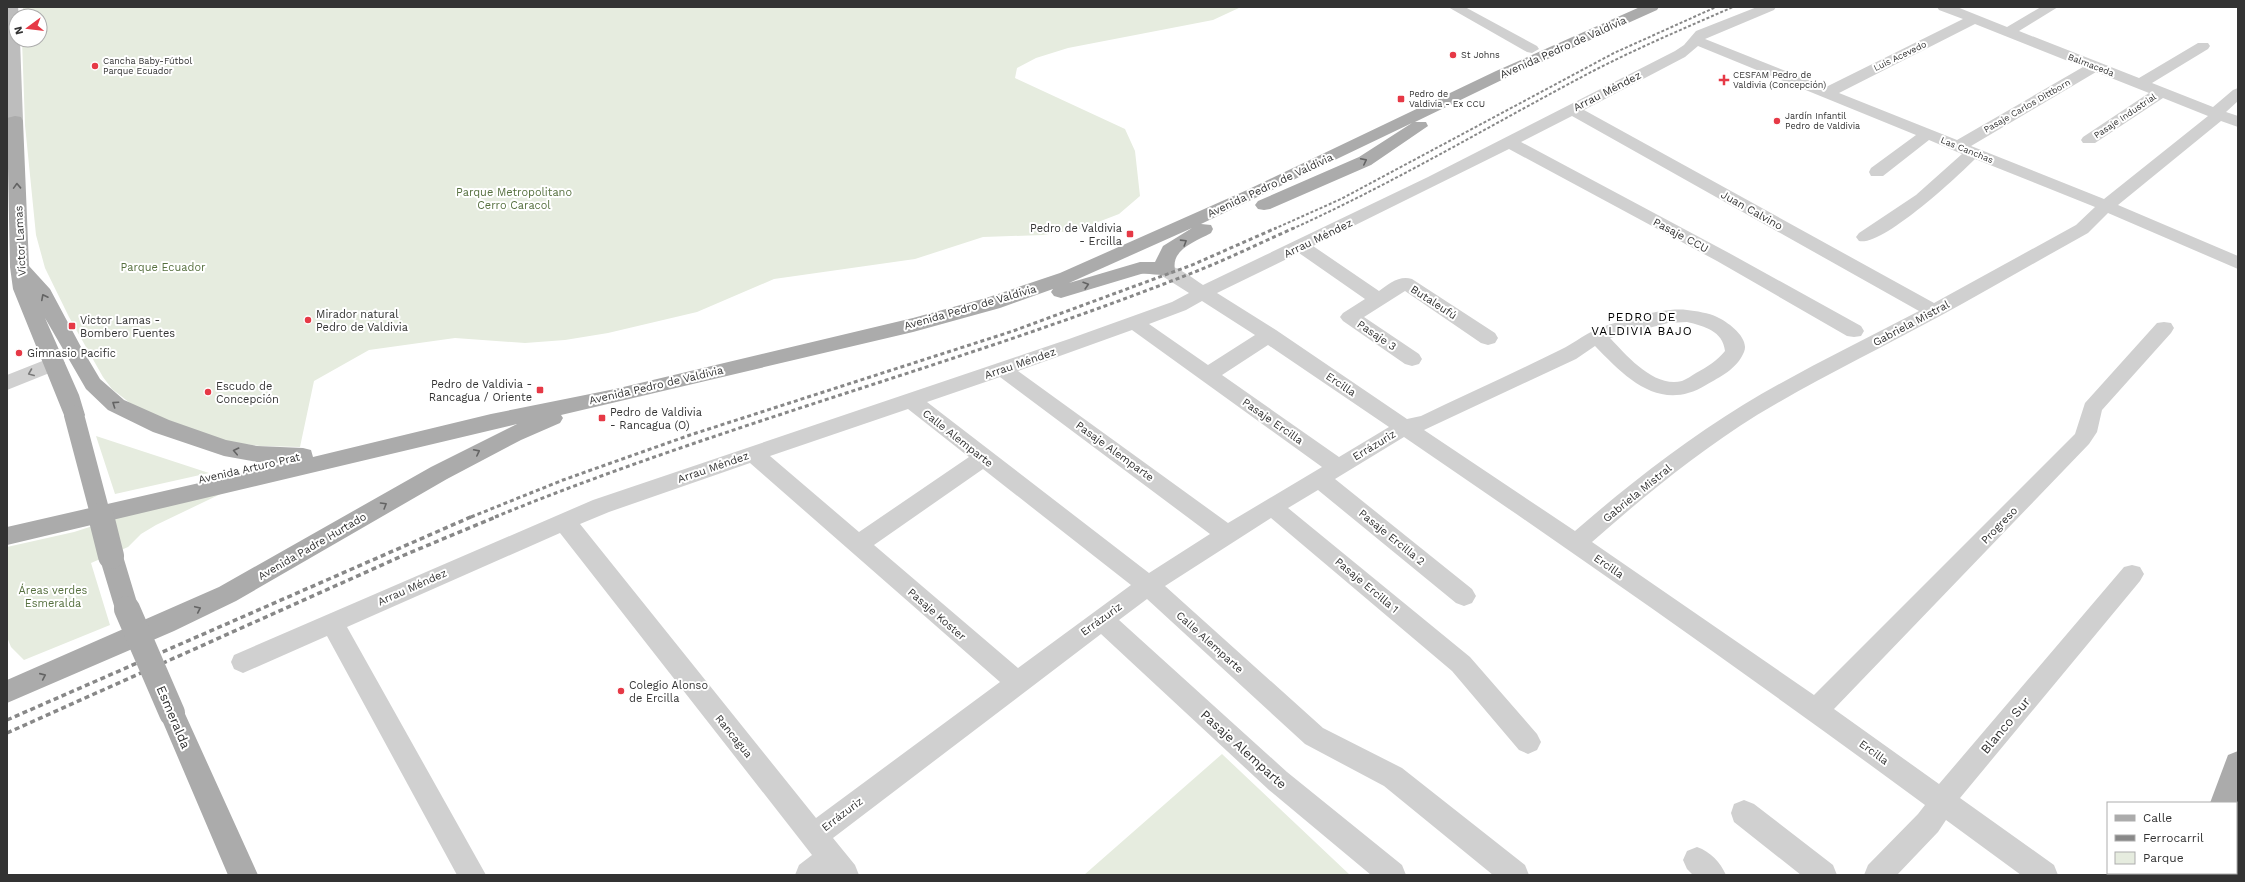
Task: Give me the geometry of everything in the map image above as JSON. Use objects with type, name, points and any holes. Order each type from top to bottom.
[{"type":"main road","name":"Víctor Lamas","points":[[11,7],[13,269],[55,363],[74,415],[111,556]]},
{"type":"main road","name":"Avenida Pedro de Valdivia","points":[[309,460],[615,396],[913,325],[993,303],[1067,277],[1253,194],[1377,128],[1532,49],[1621,7]]},
{"type":"main road","name":"Avenida Pedro de Valdivia","points":[[491,412],[932,308],[1011,285],[1068,264],[1377,128],[1444,102],[1652,7]]},
{"type":"main road","points":[[993,303],[1067,290],[1140,268],[1151,267],[1164,270],[1163,261],[1167,253],[1205,229],[1343,170],[1384,150],[1423,124],[1444,102]]},
{"type":"main road","points":[[1377,128],[1384,150]]},
{"type":"main road","points":[[1253,194],[1343,170]]},
{"type":"main road","points":[[13,269],[40,289],[71,348],[89,378],[100,392],[116,405],[161,426],[224,448],[264,455],[309,460]]},
{"type":"main road","name":"Avenida Padre Hurtado","points":[[7,692],[162,625],[232,592],[488,446],[565,413],[615,396]]},
{"type":"main road","name":"Avenida Arturo Prat","points":[[7,536],[309,460],[491,412]]},
{"type":"main road","name":"Avenida Arturo Prat","points":[[7,524],[309,460]]},
{"type":"main road","name":"Esmeralda","points":[[111,556],[127,609],[243,875]]},
{"type":"main road","points":[[2224,802],[2238,764]]},
{"type":"street","points":[[1455,7],[1532,49]]},
{"type":"street","name":"Arrau Méndez","points":[[243,662],[564,521],[752,453],[1002,369],[1135,323],[1178,306],[1301,246],[1684,52],[1704,32],[1769,7]]},
{"type":"street","name":"Balmaceda","points":[[1944,7],[2238,122]]},
{"type":"street","points":[[2008,32],[2050,7]]},
{"type":"street","name":"Luis Acevedo","points":[[1826,93],[1974,19]]},
{"type":"street","name":"Las Canchas","points":[[1695,40],[2106,206],[2238,263]]},
{"type":"street","name":"Pasaje Industrial","points":[[2139,84],[2203,46]]},
{"type":"street","name":"Pasaje Carlos Dittborn","points":[[1865,237],[1927,195],[1966,149],[2031,102],[2095,66]]},
{"type":"street","name":"Pasaje Industrial","points":[[2089,140],[2161,92]]},
{"type":"street","name":"Gabriela Mistral","points":[[1576,543],[1685,454],[1749,411],[1792,385],[1934,311],[2064,241],[2082,229],[2106,206],[2213,121],[2220,107],[2238,94]]},
{"type":"street","name":"Juan Calvino","points":[[1571,109],[1934,311]]},
{"type":"street","points":[[1877,172],[1927,134]]},
{"type":"street","name":"Pasaje CCU","points":[[1508,142],[1723,257],[1854,331]]},
{"type":"street","points":[[1301,246],[1378,299]]},
{"type":"street","name":"Ercilla","points":[[1164,270],[1176,279],[1202,293],[1269,335],[1576,543],[1816,710],[2044,875]]},
{"type":"street","name":"Butaleufú","points":[[1378,299],[1405,284],[1488,338]]},
{"type":"street","name":"Pasaje 3","points":[[1378,299],[1350,317],[1412,359]]},
{"type":"street","name":"Errázuriz","points":[[814,836],[1148,585],[1227,534],[1405,427],[1426,422],[1570,354],[1597,336],[1609,331],[1668,317],[1687,316],[1703,319],[1718,325],[1734,342],[1735,351],[1723,366],[1707,376],[1688,386],[1672,389],[1656,385],[1643,378],[1627,366],[1597,336]]},
{"type":"street","name":"Pasaje Ercilla","points":[[1135,323],[1207,375],[1329,473]]},
{"type":"street","name":"Progreso","points":[[1816,710],[1964,562],[2082,439],[2087,432],[2092,408],[2164,328]]},
{"type":"street","points":[[1207,375],[1269,335]]},
{"type":"street","points":[[7,383],[55,363]]},
{"type":"street","name":"Pasaje Alemparte","points":[[1002,369],[1227,534]]},
{"type":"street","name":"Calle Alemparte","points":[[910,400],[1148,585],[1314,736],[1393,777],[1515,875]]},
{"type":"street","name":"Pasaje Koster","points":[[752,453],[1017,682]]},
{"type":"street","points":[[858,545],[983,458]]},
{"type":"street","name":"Pasaje Ercilla 2","points":[[1329,473],[1464,596]]},
{"type":"street","name":"Pasaje Ercilla 1","points":[[1272,507],[1461,664],[1528,742]]},
{"type":"street","name":"Rancagua","points":[[564,521],[838,866]]},
{"type":"street","name":"Blanco Sur","points":[[1878,875],[1928,823],[1954,786],[2132,574]]},
{"type":"street","name":"Pasaje Alemparte","points":[[1101,619],[1278,781],[1392,875]]},
{"type":"street","points":[[332,623],[472,875]]},
{"type":"street","points":[[1744,813],[1823,875]]},
{"type":"street","points":[[808,875],[838,866]]},
{"type":"green space","points":[[1241,7],[1213,20],[1068,48],[1036,58],[1017,68],[1015,78],[1125,129],[1135,151],[1140,196],[1119,214],[1080,229],[1043,235],[983,237],[915,259],[774,279],[697,312],[608,333],[565,340],[525,343],[455,338],[369,350],[314,381],[300,447],[260,446],[229,442],[139,410],[112,389],[103,377],[69,317],[45,268],[36,235],[25,125],[22,48],[48,48],[48,8],[23,8]]},
{"type":"green space","points":[[96,436],[209,473],[115,494]]},
{"type":"green space","name":"Áreas verdes Esmeralda","points":[[254,478],[156,525],[141,534],[128,547],[91,563],[110,625],[24,660],[11,647],[7,637],[7,547],[74,532],[199,492]]},
{"type":"green space","points":[[1222,754],[1350,875],[1084,875]]},
{"type":"railway","points":[[1274,229],[1341,199],[1614,53],[1716,7]]},
{"type":"railway","points":[[1292,229],[1369,192],[1595,70],[1646,45],[1733,7]]},
{"type":"railway","points":[[471,517],[563,480],[690,435],[1013,331],[1192,265],[1276,228]]},
{"type":"railway","points":[[495,517],[582,483],[669,452],[1022,335],[1110,304],[1209,266],[1294,228]]},
{"type":"railway","points":[[7,720],[473,516]]},
{"type":"railway","points":[[7,733],[402,556],[498,516]]},
{"type":"place","name":"St Johns","points":[[1453,55]]},
{"type":"place","name":"Cancha Baby-Fútbol Parque Ecuador","points":[[95,66]]},
{"type":"place","name":"CESFAM Pedro de Valdivia (Concepción)","points":[[1724,80]]},
{"type":"place","name":"Pedro de Valdivia - Ex CCU","points":[[1401,99]]},
{"type":"place","name":"Jardín Infantil Pedro de Valdivia","points":[[1777,121]]},
{"type":"place","name":"Pedro de Valdivia - Ercilla","points":[[1130,234]]},
{"type":"place","name":"Mirador natural Pedro de Valdivia","points":[[308,320]]},
{"type":"place","name":"Victor Lamas - Bombero Fuentes","points":[[72,326]]},
{"type":"place","name":"Gimnasio Pacific","points":[[19,353]]},
{"type":"place","name":"Pedro de Valdivia - Rancagua / Oriente","points":[[540,390]]},
{"type":"place","name":"Escudo de Concepción","points":[[208,392]]},
{"type":"place","name":"Pedro de Valdivia - Rancagua (O)","points":[[602,418]]},
{"type":"place","name":"Colegio Alonso de Ercilla","points":[[621,691]]},
{"type":"district","name":"PEDRO DE VALDIVIA BAJO","points":[[1642,324]]},
{"type":"park label","name":"Parque Metropolitano Cerro Caracol","points":[[514,198]]},
{"type":"park label","name":"Parque Ecuador","points":[[163,267]]}]
